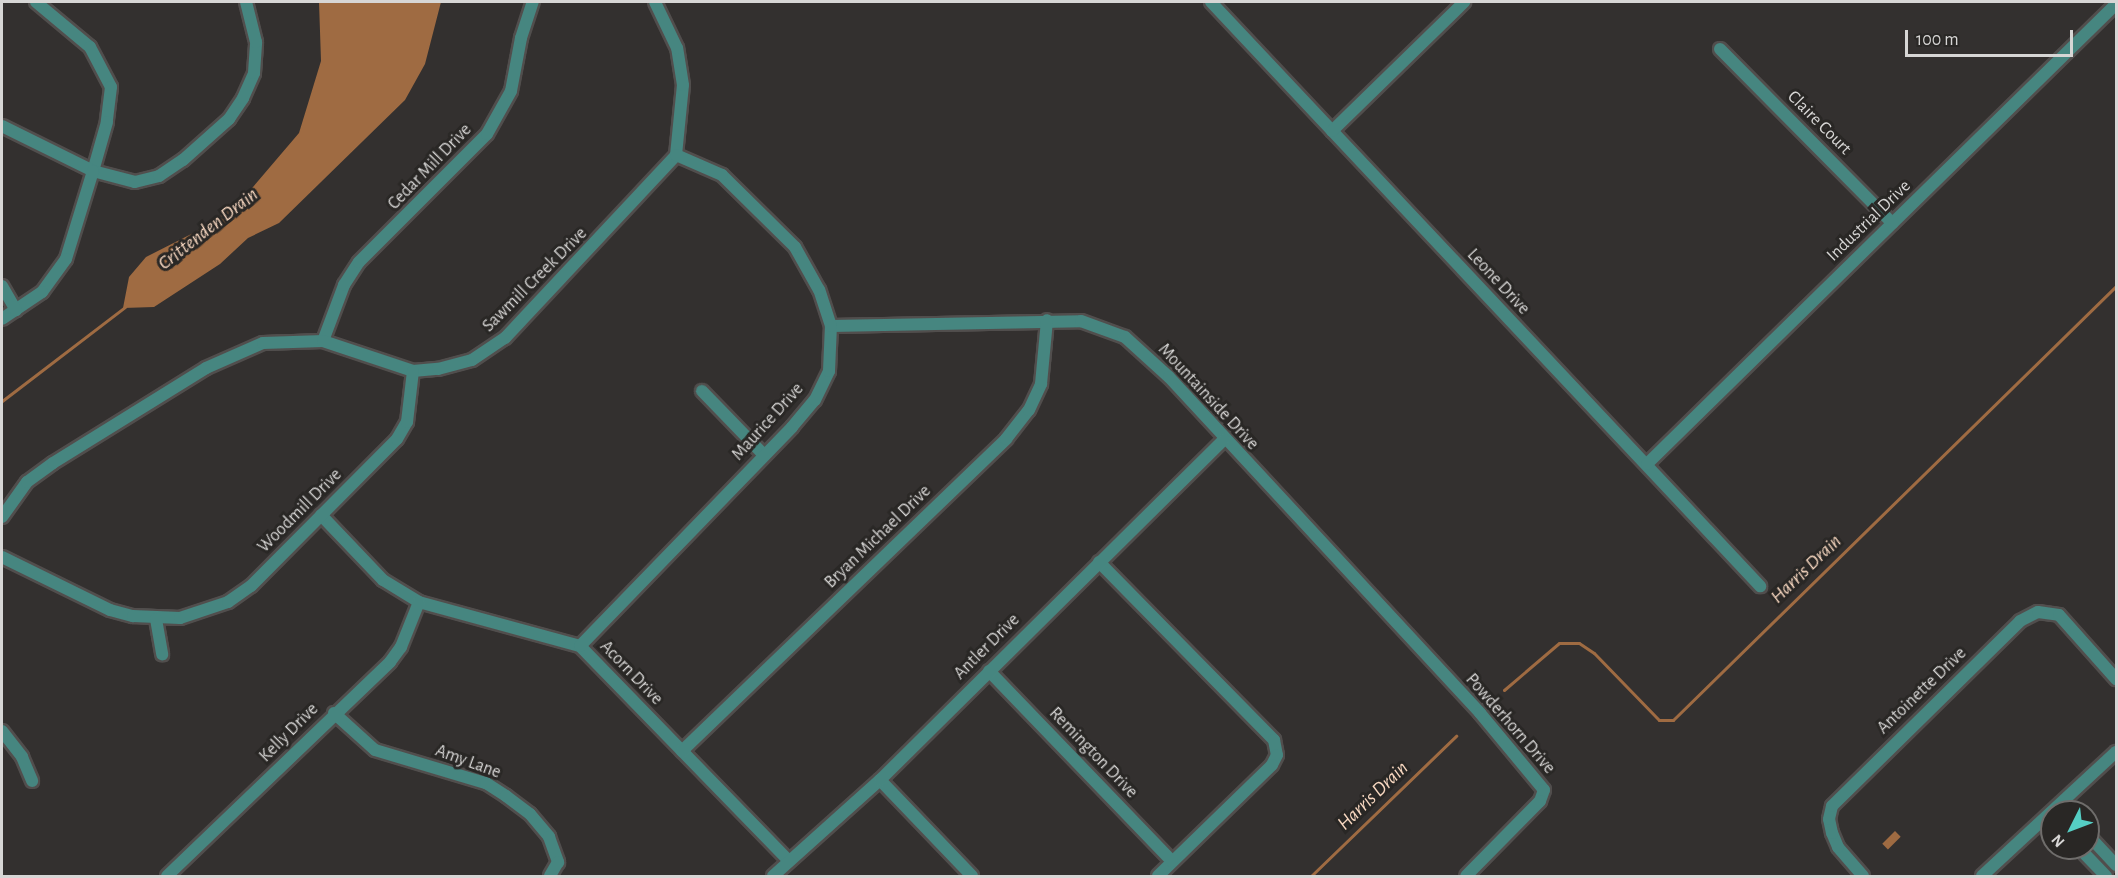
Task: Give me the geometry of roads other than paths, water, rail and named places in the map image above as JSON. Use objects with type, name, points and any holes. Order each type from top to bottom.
[{"type":"street","points":[[2,318],[42,292],[66,259],[107,122],[111,87],[90,47],[36,2]]},
{"type":"street","points":[[2,126],[93,171],[135,182],[159,176],[229,119],[254,73],[256,42],[246,2]]},
{"type":"street","name":"Cedar Mill Drive","points":[[322,341],[344,285],[360,261],[487,135],[511,90],[520,38],[533,2]]},
{"type":"street","points":[[655,2],[677,48],[683,85],[676,155]]},
{"type":"street","name":"Leone Drive","points":[[1210,2],[1760,586]]},
{"type":"street","points":[[1332,131],[1464,2]]},
{"type":"street","name":"Industrial Drive","points":[[1647,464],[2116,4]]},
{"type":"street","name":"Claire Court","points":[[1720,49],[1892,223]]},
{"type":"street","name":"Sawmill Creek Drive","points":[[2,518],[21,489],[45,469],[206,368],[263,344],[322,341],[413,371],[438,369],[472,360],[505,338],[676,155]]},
{"type":"street","name":"Maurice Drive","points":[[580,646],[815,400],[829,371],[831,326],[819,290],[795,247],[722,176],[676,155]]},
{"type":"street","points":[[2,286],[16,310]]},
{"type":"street","name":"Bryan Michael Drive","points":[[682,752],[1006,440],[1029,410],[1041,384],[1047,320]]},
{"type":"street","name":"Mountainside Drive","points":[[831,326],[1081,321],[1103,326],[1125,338],[1169,377],[1224,440],[1443,674]]},
{"type":"street","name":"Woodmill Drive","points":[[2,557],[110,609],[156,619],[180,618],[228,602],[250,586],[397,439],[407,422],[413,371]]},
{"type":"street","points":[[702,392],[764,455]]},
{"type":"street","name":"Antler Drive","points":[[773,876],[880,780],[1224,440]]},
{"type":"street","name":"Acorn Drive","points":[[321,515],[383,580],[419,602],[580,646],[789,861]]},
{"type":"street","points":[[1099,562],[1260,723],[1274,740],[1277,755],[1272,765],[1158,876]]},
{"type":"street","name":"Kelly Drive","points":[[167,876],[334,713],[390,662],[401,647],[419,602]]},
{"type":"street","name":"Antoinette Drive","points":[[1863,876],[1838,847],[1829,819],[1832,806],[1848,787],[2020,621],[2038,612],[2059,615],[2116,679]]},
{"type":"street","points":[[156,619],[162,654]]},
{"type":"street","name":"Remington Drive","points":[[989,671],[1172,861]]},
{"type":"street","name":"Powderhorn Drive","points":[[1443,674],[1544,790],[1540,801],[1466,876]]},
{"type":"street","name":"Amy Lane","points":[[334,713],[375,750],[486,783],[506,796],[530,814],[549,837],[557,851],[552,874]]},
{"type":"street","points":[[2,731],[22,757],[32,781]]},
{"type":"street","points":[[2070,800],[2116,752]]},
{"type":"street","points":[[880,780],[972,876]]},
{"type":"street","points":[[1982,876],[2040,827]]},
{"type":"street","points":[[2100,848],[2116,865]]},
{"type":"street","points":[[2091,860],[2106,876]]},
{"type":"water","points":[[319,2],[441,2],[425,64],[405,100],[279,223],[248,238],[220,264],[154,307],[123,308],[129,277],[146,257],[211,224],[253,187],[299,133],[321,61]]},
{"type":"water","points":[[1895,831],[1901,837],[1888,849],[1882,844]]},
{"type":"waterway","name":"Harris Drain","points":[[1504,690],[1559,643],[1579,643],[1594,653],[1659,720],[1673,720],[2116,286]]},
{"type":"waterway","name":"Crittenden Drain","points":[[2,401],[125,307]]},
{"type":"waterway","name":"Harris Drain","points":[[1311,876],[1456,736]]}]
